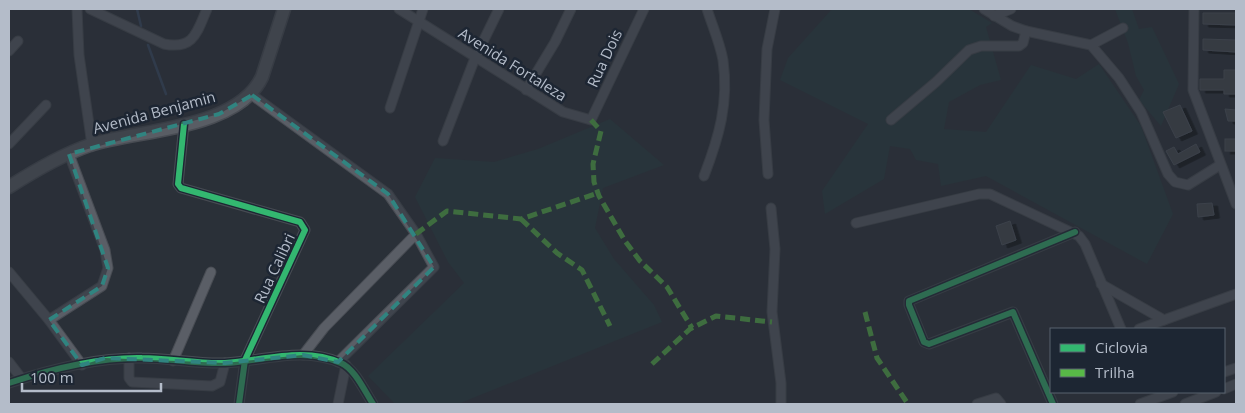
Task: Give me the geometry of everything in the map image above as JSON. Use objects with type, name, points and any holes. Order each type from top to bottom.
[{"type":"street","points":[[77,9],[79,56],[92,145]]},
{"type":"street","points":[[90,9],[164,44],[177,46],[192,39],[207,9]]},
{"type":"street","points":[[284,9],[269,59],[252,95],[388,194],[416,234],[434,267],[342,363],[338,404]]},
{"type":"street","name":"Avenida Fortaleza","points":[[399,9],[563,112],[591,120]]},
{"type":"street","points":[[390,108],[423,9]]},
{"type":"street","points":[[443,141],[475,58],[499,9]]},
{"type":"street","points":[[526,90],[555,42],[571,9]]},
{"type":"street","name":"Rua Dois","points":[[591,120],[644,9]]},
{"type":"street","points":[[704,176],[720,134],[725,85],[722,58],[707,9]]},
{"type":"street","points":[[768,174],[764,120],[767,49],[776,9]]},
{"type":"street","points":[[984,9],[994,16],[1026,31],[1091,45],[1119,78],[1141,112],[1156,150],[1168,174],[1175,182],[1188,185],[1220,166]]},
{"type":"street","points":[[994,16],[1011,9]]},
{"type":"street","points":[[1194,9],[1193,90],[1220,166],[1236,204]]},
{"type":"street","points":[[1091,45],[1123,28]]},
{"type":"street","points":[[891,120],[936,82],[969,50],[981,46],[1019,46],[1023,43],[1026,31]]},
{"type":"street","points":[[9,51],[18,41]]},
{"type":"street","name":"Avenida Benjamin","points":[[9,187],[69,154],[92,145],[219,114],[252,95]]},
{"type":"street","points":[[9,144],[46,105]]},
{"type":"street","name":"Rua Calibri","points":[[184,124],[179,186],[276,213],[300,222],[304,226],[303,236],[245,360]]},
{"type":"street","points":[[49,320],[102,286],[108,268],[104,250],[69,154]]},
{"type":"street","points":[[856,223],[980,194],[990,194],[1075,232],[1085,244],[1121,328]]},
{"type":"street","points":[[771,208],[775,243],[772,312],[781,384],[781,404]]},
{"type":"street","points":[[1053,404],[1013,312],[929,344],[924,342],[909,301],[1075,232]]},
{"type":"street","points":[[303,355],[324,328],[416,234]]},
{"type":"street","points":[[9,272],[49,320],[82,365]]},
{"type":"street","points":[[173,361],[211,272]]},
{"type":"street","points":[[1101,283],[1164,320]]},
{"type":"street","points":[[1142,328],[1236,294]]},
{"type":"street","points":[[9,383],[52,370],[82,365],[105,358],[225,363],[303,355],[342,363],[373,404]]},
{"type":"street","points":[[129,358],[129,378],[132,382],[212,386],[220,382],[225,363]]},
{"type":"street","points":[[239,404],[245,360]]},
{"type":"street","points":[[9,362],[22,379]]},
{"type":"street","points":[[1140,404],[1170,393]]},
{"type":"street","points":[[1185,404],[1213,393]]},
{"type":"street","points":[[977,404],[996,398],[1001,404]]},
{"type":"highlighted area","points":[[252,95],[388,194],[434,267],[338,362],[303,355],[225,363],[105,358],[82,365],[49,320],[102,286],[108,268],[69,154],[219,114]]},
{"type":"green space","points":[[832,9],[969,9],[992,23],[986,27],[1001,80],[980,85],[949,102],[944,129],[986,132],[1031,65],[1076,79],[1099,64],[1141,126],[1173,214],[1147,264],[986,176],[941,186],[938,164],[916,160],[910,149],[890,146],[884,179],[825,214],[822,191],[868,124],[780,80],[788,58]]},
{"type":"green space","points":[[1115,9],[1132,9],[1139,29],[1152,27],[1179,84],[1161,126],[1139,100],[1144,90],[1136,76],[1128,43]]},
{"type":"green space","points":[[610,119],[664,165],[603,188],[595,228],[614,259],[654,305],[662,322],[458,404],[395,404],[368,376],[464,283],[448,262],[415,197],[435,158],[494,162],[538,149]]},
{"type":"building","points":[[1203,13],[1236,13],[1236,25],[1203,24]]},
{"type":"building","points":[[1203,39],[1236,40],[1236,52],[1203,50]]},
{"type":"building","points":[[1224,70],[1236,70],[1236,94],[1224,94],[1224,90],[1200,90],[1200,79],[1224,79]]},
{"type":"building","points":[[1180,105],[1192,131],[1176,138],[1163,112]]},
{"type":"building","points":[[1225,109],[1236,110],[1236,121],[1228,121]]},
{"type":"building","points":[[1225,139],[1236,139],[1236,151],[1225,151]]},
{"type":"building","points":[[1196,144],[1200,152],[1174,165],[1166,151],[1174,147],[1178,154]]},
{"type":"building","points":[[1212,203],[1214,215],[1198,217],[1197,204]]},
{"type":"building","points":[[1010,221],[1016,240],[1002,245],[996,226]]},
{"type":"waterway","points":[[137,9],[141,26]]},
{"type":"waterway","points":[[148,45],[166,94]]},
{"type":"marked path","points":[[591,120],[601,131],[593,164],[594,182],[599,196],[625,241],[640,261],[667,287],[692,328]]},
{"type":"marked path","points":[[416,234],[447,211],[521,219],[598,193]]},
{"type":"marked path","points":[[521,219],[557,253],[582,270],[610,326]]},
{"type":"marked path","points":[[865,312],[877,358],[908,404]]},
{"type":"marked path","points":[[652,364],[690,329],[716,316],[772,322]]},
{"type":"cycle path","points":[[184,124],[178,184],[181,188],[300,222],[305,230],[245,360],[239,404]]},
{"type":"cycle path","points":[[1053,404],[1013,312],[929,344],[924,342],[909,301],[1075,232]]},
{"type":"cycle path","points":[[9,383],[58,369],[91,362],[125,358],[225,363],[298,355],[327,358],[346,366],[355,375],[373,404]]}]
